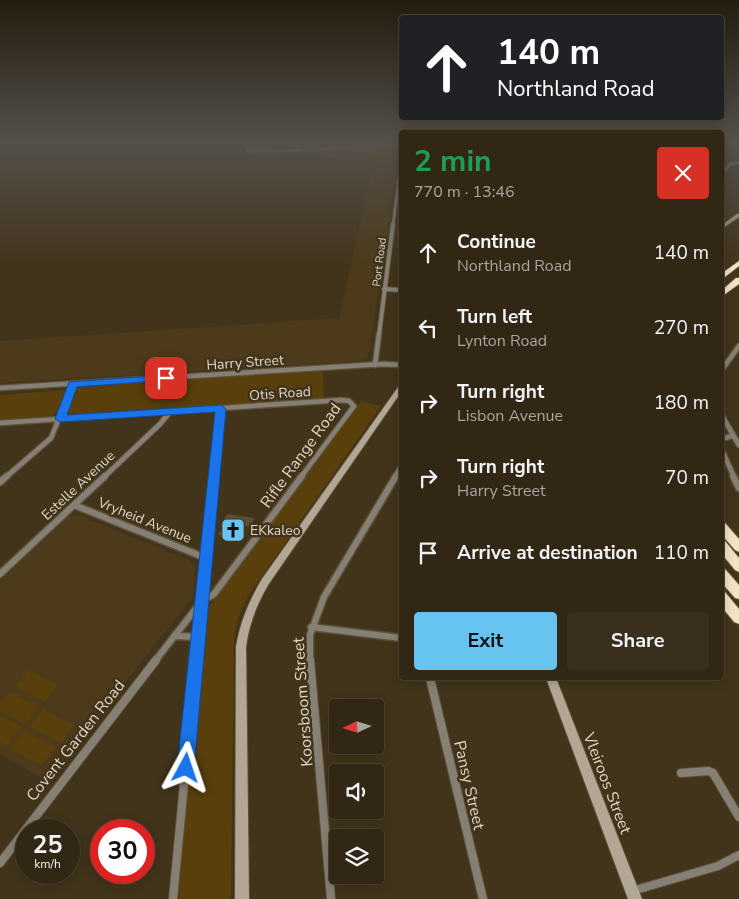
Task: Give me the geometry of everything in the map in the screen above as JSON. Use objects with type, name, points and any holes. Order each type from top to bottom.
[{"type":"highway","points":[[724,276],[739,263]]},
{"type":"highway","points":[[724,292],[739,280]]},
{"type":"highway","points":[[724,530],[739,547]]},
{"type":"highway","points":[[724,548],[739,567]]},
{"type":"highway","points":[[724,576],[739,594]]},
{"type":"highway","points":[[724,600],[739,618]]},
{"type":"main road","points":[[724,226],[739,215]]},
{"type":"main road","points":[[242,899],[241,659],[245,622],[264,582],[399,389]]},
{"type":"main road","name":"Vleiroos Street","points":[[552,680],[633,895]]},
{"type":"street","name":"Port Road","points":[[375,365],[398,182]]},
{"type":"street","points":[[384,289],[399,290]]},
{"type":"street","points":[[724,367],[738,348]]},
{"type":"street","name":"Harry Street","points":[[0,388],[399,365]]},
{"type":"street","points":[[0,482],[49,441],[60,419],[73,384]]},
{"type":"street","name":"Otis Road","points":[[0,423],[341,400]]},
{"type":"street","name":"Rifle Range Road","points":[[201,602],[214,594],[354,406],[351,402],[341,400]]},
{"type":"street","points":[[173,899],[221,409]]},
{"type":"street","name":"Estelle Avenue","points":[[0,574],[160,424],[170,412]]},
{"type":"street","points":[[724,420],[739,445]]},
{"type":"street","points":[[724,438],[732,436]]},
{"type":"street","points":[[724,454],[739,488]]},
{"type":"street","points":[[731,469],[739,471]]},
{"type":"street","name":"Koorsboom Street","points":[[331,899],[309,650],[311,627],[325,594],[399,470]]},
{"type":"street","name":"Vryheid Avenue","points":[[74,505],[206,558]]},
{"type":"street","name":"Covent Garden Road","points":[[0,863],[201,602]]},
{"type":"street","points":[[311,627],[399,638]]},
{"type":"street","points":[[174,636],[198,637]]},
{"type":"street","name":"Pansy Street","points":[[430,680],[483,899]]},
{"type":"street","points":[[681,773],[708,771],[713,773],[739,817]]},
{"type":"street","points":[[633,895],[718,866],[739,855]]},
{"type":"shaded area","points":[[369,182],[394,182],[368,358],[362,361],[0,383],[0,341],[339,318]]},
{"type":"shaded area","points":[[323,370],[324,399],[72,416],[66,415],[65,412],[73,390],[82,385]]},
{"type":"shaded area","points":[[65,390],[58,411],[52,416],[0,420],[0,395]]},
{"type":"shaded area","points":[[361,401],[381,406],[248,596],[237,621],[234,638],[231,899],[178,899],[203,618],[219,591]]},
{"type":"shaded area","points":[[69,516],[81,516],[190,560],[195,568],[193,597],[47,781],[0,754],[0,581]]},
{"type":"shaded area","points":[[29,670],[58,685],[44,702],[15,686]]},
{"type":"shaded area","points":[[10,691],[39,707],[25,724],[0,711],[0,703]]},
{"type":"shaded area","points":[[44,709],[74,725],[60,743],[29,726]]},
{"type":"shaded area","points":[[0,715],[22,727],[7,746],[0,742]]},
{"type":"shaded area","points":[[25,730],[56,747],[41,766],[10,749]]},
{"type":"building","name":"EKkaleo","points":[[228,514],[254,518],[251,527],[244,526],[243,539],[227,540],[218,534],[225,527],[224,518]]},
{"type":"place","name":"EKkaleo","points":[[233,530]]},
{"type":"route","points":[[166,378],[73,384],[60,419],[221,409],[186,768]]}]
